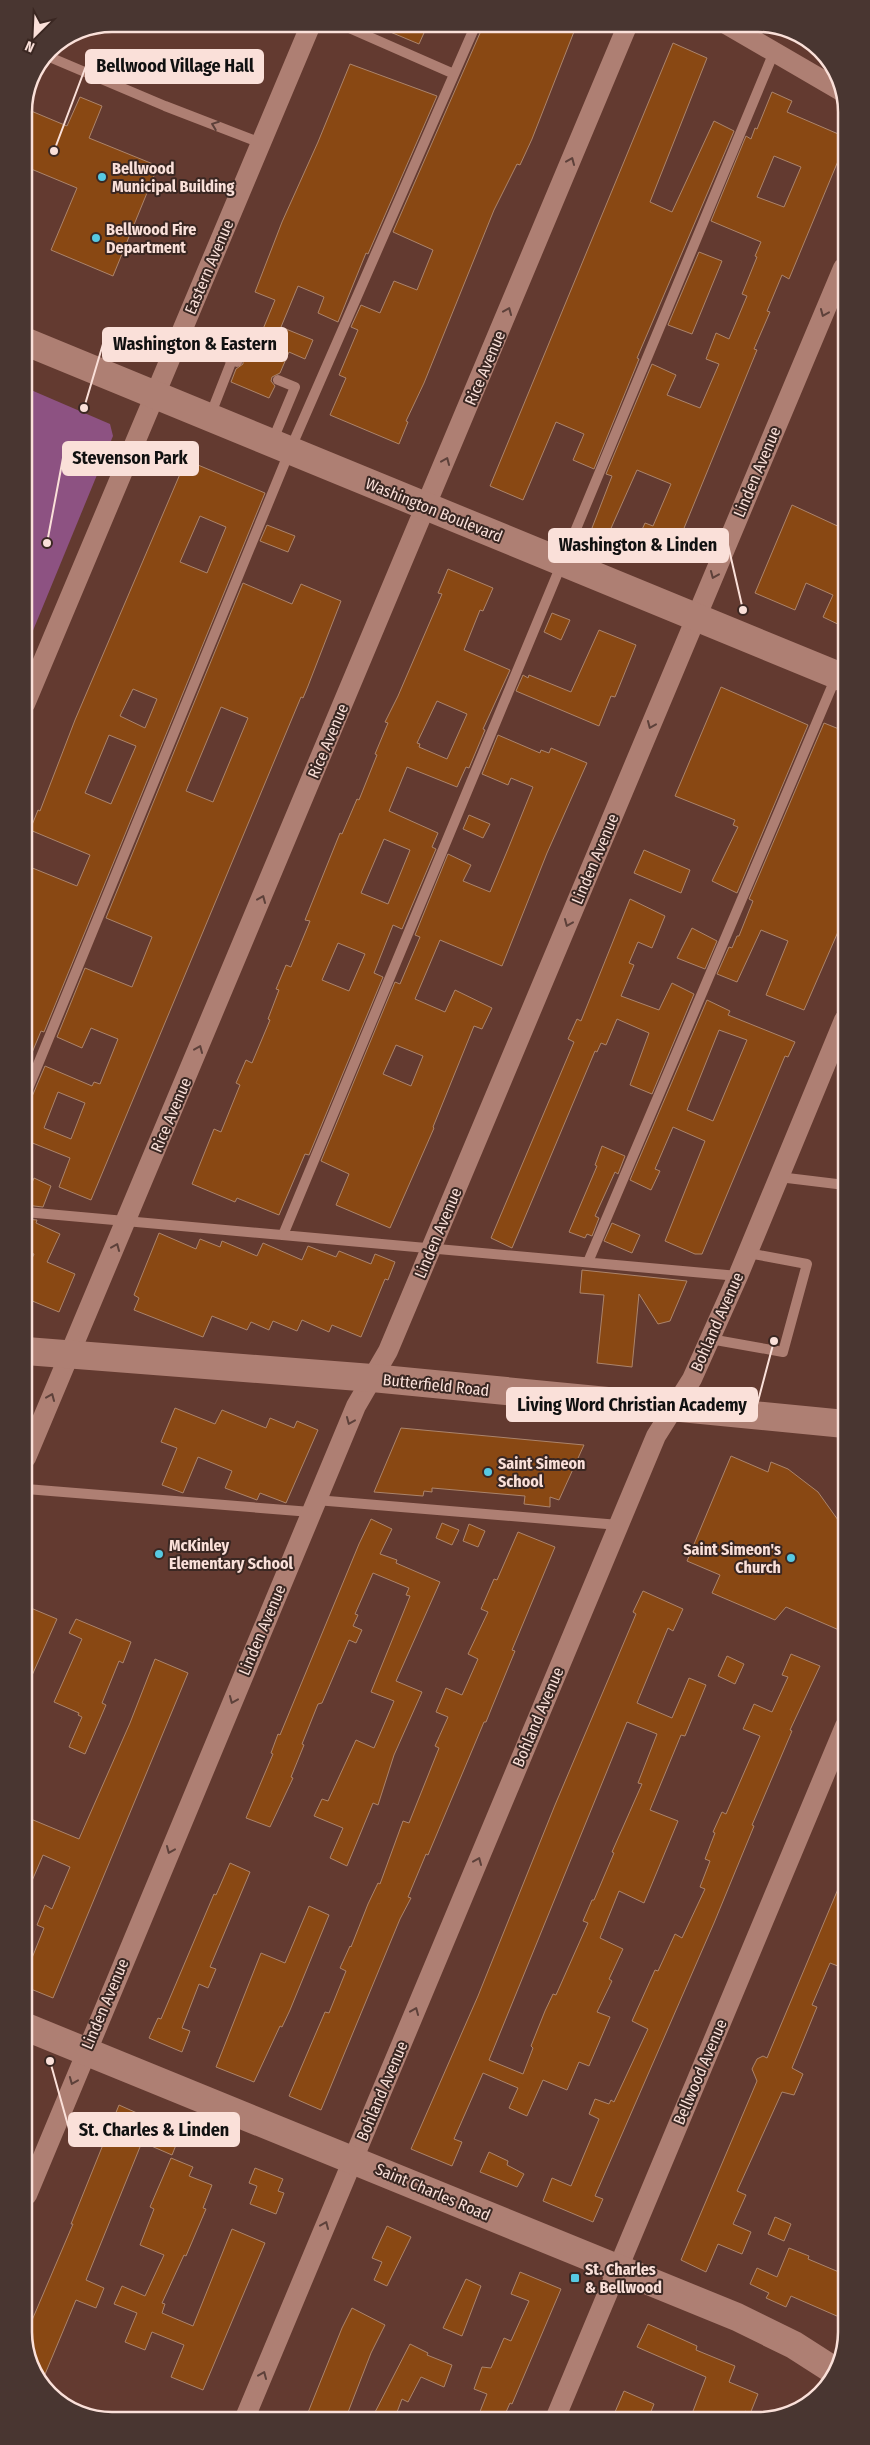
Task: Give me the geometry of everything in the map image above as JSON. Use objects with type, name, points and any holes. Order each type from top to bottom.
[{"type":"main road","name":"Washington Boulevard","points":[[33,345],[696,617],[838,669]]},
{"type":"main road","name":"Butterfield Road","points":[[32,1352],[372,1378],[838,1423]]},
{"type":"main road","name":"Saint Charles Road","points":[[32,2029],[737,2317],[794,2345],[829,2367]]},
{"type":"street","name":"Eastern Avenue","points":[[33,686],[308,32]]},
{"type":"street","name":"Rice Avenue","points":[[32,1443],[624,33]]},
{"type":"street","points":[[741,33],[833,86]]},
{"type":"street","name":"Linden Avenue","points":[[32,2182],[85,2051],[356,1406],[388,1351],[838,280]]},
{"type":"street","name":"Bohland Avenue","points":[[247,2412],[656,1436],[692,1379],[748,1253],[838,1035]]},
{"type":"street","name":"Bellwood Avenue","points":[[558,2412],[838,1743]]},
{"type":"lane","points":[[359,32],[454,74]]},
{"type":"lane","points":[[33,1077],[281,447],[472,33]]},
{"type":"lane","points":[[283,1235],[774,52]]},
{"type":"lane","points":[[56,60],[165,106],[261,143]]},
{"type":"lane","points":[[179,338],[234,361],[209,417]]},
{"type":"lane","points":[[278,380],[294,387],[281,447]]},
{"type":"lane","points":[[588,1262],[838,679]]},
{"type":"lane","points":[[780,1176],[838,1184]]},
{"type":"lane","points":[[33,1213],[738,1276]]},
{"type":"lane","points":[[710,1339],[783,1352],[807,1264],[748,1253]]},
{"type":"lane","points":[[32,1489],[619,1525]]},
{"type":"shaded area","points":[[33,391],[110,424],[113,436],[33,631]]},
{"type":"building","points":[[391,32],[424,32],[419,44]]},
{"type":"building","points":[[480,33],[574,33],[532,139],[520,165],[517,164],[494,210],[424,383],[406,421],[408,422],[399,444],[330,415],[346,378],[339,375],[358,330],[351,327],[361,305],[380,313],[394,281],[417,290],[433,250],[393,232]]},
{"type":"building","points":[[673,43],[707,58],[650,202],[672,212],[714,121],[734,131],[637,358],[639,359],[594,469],[573,460],[584,434],[556,422],[523,500],[490,486]]},
{"type":"building","points":[[350,64],[437,96],[368,254],[366,253],[338,322],[318,313],[324,297],[298,286],[281,327],[313,340],[305,359],[289,352],[280,373],[272,377],[271,381],[275,386],[269,398],[231,382],[236,369],[243,364],[243,358],[239,356],[243,346],[254,351],[275,300],[255,292],[282,222]]},
{"type":"building","points":[[772,92],[792,101],[787,112],[838,134],[838,161],[789,279],[782,275],[767,311],[770,312],[754,349],[757,350],[680,538],[684,539],[676,559],[636,543],[645,523],[653,526],[671,484],[637,470],[608,535],[592,528],[612,476],[606,474],[652,364],[676,375],[667,395],[700,408],[719,364],[706,359],[716,333],[729,339],[747,296],[742,294],[761,242],[711,221],[746,136],[751,139],[755,128],[757,129]],"holes":[[[774,156],[801,167],[784,207],[757,197]]]},
{"type":"building","name":"Bellwood Municipal Building","points":[[80,97],[102,106],[89,138],[158,166],[113,276],[51,250],[77,188],[33,170],[33,112],[67,126]]},
{"type":"building","points":[[699,252],[722,261],[692,334],[668,325]]},
{"type":"building","points":[[186,460],[265,493],[44,1032],[41,1031],[33,1051],[33,868],[77,886],[90,855],[33,831],[33,823],[38,810],[40,811],[75,720]],"holes":[[[200,516],[226,527],[207,573],[180,562]],[[133,689],[157,699],[145,728],[120,716]],[[109,735],[136,746],[111,804],[85,793]]]},
{"type":"building","points":[[792,505],[838,526],[838,624],[823,617],[833,595],[806,583],[795,610],[755,593]]},
{"type":"building","points":[[267,525],[295,536],[288,552],[260,541]]},
{"type":"building","points":[[448,569],[493,588],[483,611],[480,610],[464,650],[510,670],[483,729],[485,730],[469,768],[466,767],[457,787],[407,767],[389,811],[438,833],[432,847],[436,849],[402,929],[393,925],[374,973],[383,977],[309,1155],[305,1154],[279,1215],[237,1198],[235,1202],[192,1184],[214,1129],[221,1132],[240,1085],[236,1083],[246,1060],[252,1063],[270,1020],[268,1019],[279,990],[276,989],[286,965],[291,967],[310,921],[305,920],[340,833],[342,834],[357,799],[359,800],[388,723],[385,722],[442,594],[438,593]],"holes":[[[437,701],[467,714],[447,759],[419,747],[420,744],[417,743]],[[384,839],[410,850],[388,904],[361,893]],[[338,943],[365,954],[349,991],[322,980]]]},
{"type":"building","points":[[243,583],[292,604],[301,584],[341,601],[303,698],[301,697],[91,1200],[59,1187],[70,1158],[33,1143],[33,1095],[45,1066],[92,1086],[94,1082],[100,1084],[118,1039],[91,1028],[82,1048],[57,1037],[85,968],[132,987],[152,937],[106,918]],"holes":[[[221,707],[248,718],[213,802],[186,791]],[[58,1092],[85,1103],[71,1139],[44,1128]]]},
{"type":"building","points":[[552,613],[570,620],[561,640],[544,632]]},
{"type":"building","points":[[599,630],[636,645],[615,697],[611,696],[599,726],[516,691],[523,675],[528,678],[529,675],[571,692]]},
{"type":"building","points":[[721,687],[808,725],[737,893],[712,881],[738,827],[733,825],[735,820],[675,796]]},
{"type":"building","points":[[824,723],[838,729],[838,932],[804,1010],[766,995],[788,941],[761,930],[737,982],[717,974],[729,947],[732,948],[737,936],[739,936],[753,901],[749,899]]},
{"type":"building","points":[[498,735],[540,753],[541,750],[549,753],[551,748],[587,763],[547,853],[502,966],[440,940],[415,999],[445,1012],[455,990],[492,1008],[482,1029],[474,1026],[434,1128],[390,1228],[336,1205],[349,1174],[321,1161],[395,982],[400,984],[420,937],[415,935],[448,854],[471,865],[463,881],[490,892],[508,849],[533,787],[511,778],[508,785],[482,774]],"holes":[[[396,1045],[423,1056],[411,1086],[383,1074]]]},
{"type":"building","points":[[469,815],[490,824],[483,838],[463,829]]},
{"type":"building","points":[[644,850],[690,870],[681,893],[634,873]]},
{"type":"building","points":[[630,899],[665,916],[652,948],[638,942],[629,963],[634,965],[621,996],[659,1010],[672,983],[694,994],[652,1094],[630,1085],[649,1033],[617,1019],[606,1045],[601,1043],[597,1052],[595,1051],[512,1248],[491,1238],[574,1042],[568,1039],[577,1019],[581,1021]]},
{"type":"building","points":[[692,928],[717,941],[705,969],[677,958]]},
{"type":"building","points":[[707,1000],[730,1011],[728,1015],[795,1042],[788,1057],[785,1056],[702,1254],[695,1254],[665,1241],[705,1141],[673,1127],[655,1169],[660,1171],[651,1190],[630,1180]],"holes":[[[719,1030],[747,1040],[713,1121],[687,1110]]]},
{"type":"building","points":[[602,1146],[625,1156],[618,1174],[615,1172],[595,1216],[599,1218],[592,1236],[587,1234],[585,1238],[569,1232],[597,1166],[595,1165]]},
{"type":"building","points":[[34,1178],[51,1186],[43,1207],[33,1206]]},
{"type":"building","points":[[33,1220],[37,1220],[36,1223],[60,1234],[47,1262],[75,1274],[59,1312],[32,1301],[34,1254]]},
{"type":"building","points":[[612,1223],[640,1235],[632,1253],[604,1241]]},
{"type":"building","points":[[159,1233],[196,1249],[200,1239],[220,1247],[222,1241],[257,1256],[263,1243],[302,1260],[308,1246],[336,1257],[339,1251],[371,1264],[375,1254],[395,1262],[388,1280],[385,1279],[361,1337],[332,1325],[329,1332],[302,1320],[297,1331],[273,1321],[269,1330],[251,1322],[247,1330],[212,1316],[203,1337],[134,1310],[139,1298],[134,1295]]},
{"type":"building","points":[[582,1270],[687,1281],[670,1321],[658,1324],[639,1294],[632,1367],[597,1363],[604,1295],[580,1293]]},
{"type":"building","points":[[175,1408],[215,1424],[222,1410],[266,1428],[270,1418],[294,1428],[297,1421],[318,1430],[286,1503],[260,1493],[257,1500],[225,1488],[232,1471],[198,1457],[183,1493],[162,1485],[177,1448],[161,1442]]},
{"type":"building","points":[[401,1428],[584,1445],[559,1500],[550,1497],[550,1507],[524,1504],[525,1496],[432,1488],[432,1492],[424,1491],[423,1496],[374,1492]]},
{"type":"building","name":"Saint Simeon's Church","points":[[731,1456],[768,1472],[771,1462],[788,1469],[818,1492],[838,1520],[838,1630],[786,1607],[775,1620],[712,1593],[720,1575],[687,1561]]},
{"type":"building","points":[[371,1519],[392,1529],[380,1554],[397,1560],[396,1563],[440,1582],[396,1681],[422,1692],[394,1755],[378,1805],[373,1803],[347,1866],[330,1858],[343,1828],[314,1816],[322,1799],[328,1801],[356,1740],[374,1748],[394,1701],[371,1692],[410,1596],[406,1595],[409,1588],[373,1573],[355,1614],[358,1615],[353,1626],[362,1630],[356,1643],[349,1640],[322,1703],[318,1704],[302,1744],[304,1745],[291,1777],[293,1778],[270,1827],[246,1818],[273,1754],[271,1753],[278,1734],[280,1735]]},
{"type":"building","points":[[442,1523],[459,1530],[452,1545],[436,1538]]},
{"type":"building","points":[[469,1524],[485,1531],[478,1547],[463,1541]]},
{"type":"building","points":[[518,1532],[555,1547],[512,1650],[515,1651],[486,1722],[484,1722],[428,1855],[426,1854],[408,1897],[411,1898],[400,1919],[321,2110],[289,2096],[325,2012],[329,2013],[346,1971],[340,1968],[378,1883],[380,1884],[403,1821],[409,1823],[439,1748],[435,1746],[448,1717],[436,1712],[446,1688],[462,1695],[478,1659],[468,1654],[488,1612],[481,1609],[494,1579],[497,1580]]},
{"type":"building","points":[[643,1591],[683,1609],[673,1631],[668,1628],[637,1703],[672,1718],[689,1678],[706,1685],[685,1736],[681,1735],[650,1810],[678,1821],[644,1903],[619,1891],[600,1938],[623,1949],[609,1979],[612,1981],[597,2012],[610,2017],[589,2066],[579,2062],[567,2090],[543,2080],[527,2116],[509,2108],[518,2088],[483,2073],[454,2139],[462,2142],[452,2166],[411,2149],[478,1996],[555,1805],[636,1614],[633,1612]],"holes":[[[627,1722],[657,1734],[638,1783],[642,1784],[612,1852],[614,1853],[594,1900],[592,1900],[583,1921],[588,1923],[556,1995],[553,1994],[545,2011],[531,2046],[533,2048],[523,2074],[489,2060]]]},
{"type":"building","points":[[32,1609],[57,1619],[32,1675]]},
{"type":"building","points":[[76,1619],[131,1642],[123,1663],[119,1661],[102,1703],[106,1705],[85,1754],[69,1747],[82,1717],[78,1715],[79,1713],[54,1702],[82,1639],[69,1633]]},
{"type":"building","points":[[791,1654],[820,1666],[790,1730],[792,1731],[752,1825],[754,1826],[714,1923],[595,2196],[603,2199],[593,2222],[543,2201],[552,2178],[571,2186],[599,2119],[589,2114],[595,2099],[609,2104],[611,2100],[614,2102],[648,2029],[632,2021],[655,1970],[658,1971],[675,1934],[682,1938],[705,1889],[700,1887],[710,1861],[705,1859],[715,1833],[713,1832],[722,1812],[726,1814],[760,1736],[743,1729],[754,1704],[772,1712],[788,1677],[782,1675]]},
{"type":"building","points":[[727,1656],[744,1664],[735,1684],[718,1676]]},
{"type":"building","points":[[155,1659],[188,1673],[53,1998],[32,1990],[32,1958],[44,1928],[37,1925],[45,1905],[52,1909],[70,1867],[43,1855],[32,1880],[32,1820],[79,1839],[130,1723]]},
{"type":"building","points":[[230,1863],[250,1872],[210,1967],[216,1969],[208,1988],[199,1984],[182,2028],[190,2031],[182,2052],[149,2038],[158,2018],[161,2019],[214,1894],[216,1895]]},
{"type":"building","points":[[838,1889],[838,1966],[830,1963],[812,2005],[817,2007],[792,2068],[803,2074],[794,2095],[782,2092],[737,2191],[746,2195],[733,2224],[751,2232],[742,2254],[718,2244],[706,2272],[681,2260],[757,2081],[752,2069],[757,2059],[763,2056],[767,2058]]},
{"type":"building","points":[[309,1906],[329,1915],[290,2010],[282,2027],[280,2026],[254,2082],[216,2067],[261,1953],[285,1963]]},
{"type":"building","points":[[119,2105],[155,2121],[154,2124],[180,2135],[172,2155],[142,2142],[86,2280],[104,2288],[96,2308],[76,2300],[45,2375],[35,2353],[32,2320],[73,2224],[71,2224]]},
{"type":"building","points":[[489,2152],[508,2161],[507,2165],[524,2174],[517,2187],[480,2172]]},
{"type":"building","points":[[171,2158],[193,2167],[189,2176],[212,2185],[203,2208],[206,2209],[186,2256],[184,2255],[162,2303],[165,2304],[162,2313],[193,2326],[232,2229],[265,2243],[203,2390],[171,2377],[184,2345],[152,2332],[145,2350],[125,2342],[137,2313],[114,2304],[122,2286],[145,2296],[164,2255],[140,2245],[154,2209],[150,2207]]},
{"type":"building","points":[[255,2168],[283,2179],[278,2191],[284,2193],[276,2214],[250,2204],[257,2186],[249,2183]]},
{"type":"building","points":[[775,2217],[791,2224],[784,2241],[768,2234]]},
{"type":"building","points":[[387,2226],[411,2237],[387,2286],[374,2280],[382,2262],[372,2258]]},
{"type":"building","points":[[789,2248],[809,2256],[808,2259],[838,2272],[838,2317],[791,2296],[786,2307],[766,2298],[769,2293],[750,2284],[757,2268],[777,2277]]},
{"type":"building","points":[[520,2272],[561,2289],[512,2404],[510,2403],[506,2412],[480,2412],[487,2394],[474,2389],[482,2367],[491,2368],[504,2338],[511,2341],[529,2301],[511,2294]]},
{"type":"building","points":[[466,2279],[481,2286],[462,2336],[443,2328]]},
{"type":"building","points":[[352,2308],[385,2325],[371,2353],[348,2412],[308,2412]]},
{"type":"building","points":[[648,2324],[697,2346],[696,2350],[735,2366],[729,2382],[758,2394],[751,2412],[693,2412],[706,2377],[637,2347]]},
{"type":"building","points":[[410,2344],[428,2353],[427,2355],[452,2365],[444,2387],[421,2377],[408,2402],[402,2399],[397,2412],[375,2412]]},
{"type":"building","points":[[624,2391],[654,2404],[651,2412],[615,2412]]},
{"type":"place","name":"Bellwood Village Hall","points":[[54,151]]},
{"type":"place","name":"Bellwood Municipal Building","points":[[102,177]]},
{"type":"place","name":"Bellwood Fire Department","points":[[96,238]]},
{"type":"place","name":"Washington & Eastern","points":[[84,408]]},
{"type":"place","name":"Stevenson Park","points":[[47,543]]},
{"type":"place","name":"Washington & Linden","points":[[743,610]]},
{"type":"place","name":"Living Word Christian Academy","points":[[774,1341]]},
{"type":"place","name":"Saint Simeon School","points":[[488,1472]]},
{"type":"place","name":"McKinley Elementary School","points":[[159,1554]]},
{"type":"place","name":"Saint Simeon's Church","points":[[791,1558]]},
{"type":"place","name":"St. Charles & Linden","points":[[50,2061]]},
{"type":"place","name":"St. Charles & Bellwood","points":[[575,2278]]}]
